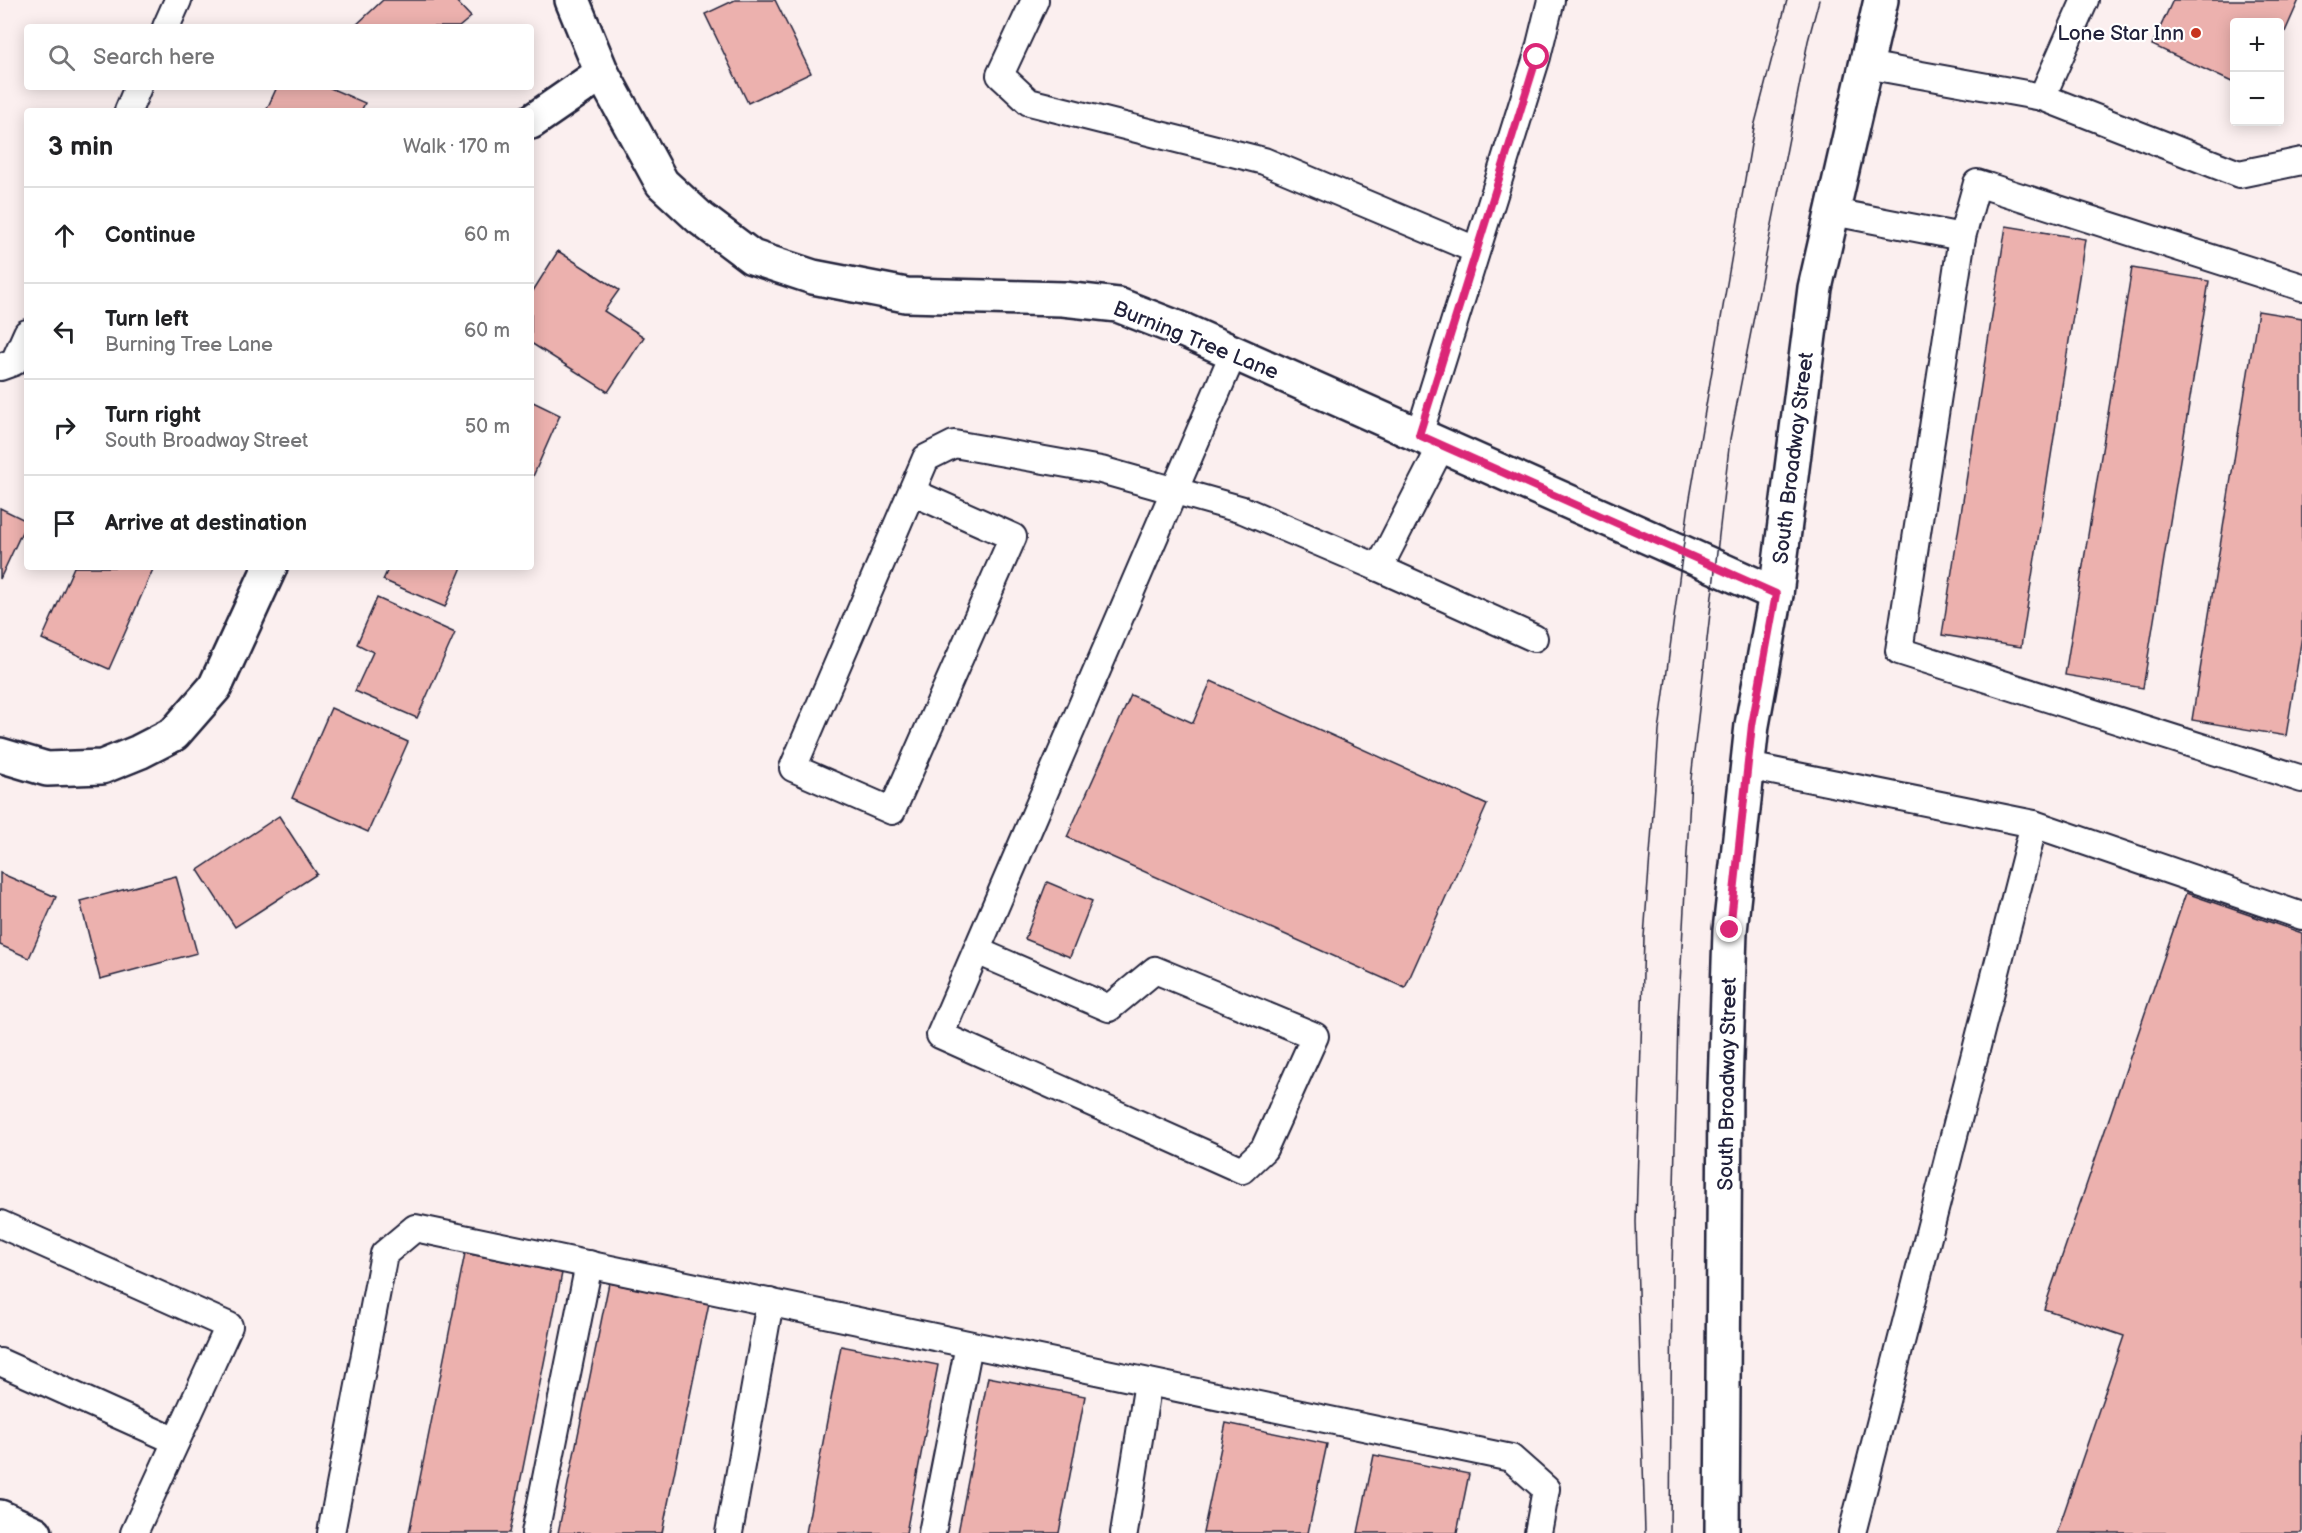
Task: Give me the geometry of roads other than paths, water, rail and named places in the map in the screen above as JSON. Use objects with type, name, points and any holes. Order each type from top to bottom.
[{"type":"street","name":"Burning Tree Lane","points":[[572,0],[602,73],[662,183],[700,218],[752,258],[813,277],[906,295],[1063,298],[1118,305],[1234,352],[1776,594]]},
{"type":"street","name":"South Broadway Street","points":[[1722,1533],[1725,1088],[1730,930],[1752,725],[1776,594],[1815,288],[1881,0]]},
{"type":"street","points":[[534,120],[602,73]]},
{"type":"street","points":[[0,755],[47,769],[102,767],[174,734],[215,687],[269,570]]},
{"type":"street","points":[[0,1517],[35,1533]]},
{"type":"lane","points":[[167,24],[178,0]]},
{"type":"lane","points":[[1035,0],[1000,75],[1029,102],[1264,161],[1476,250]]},
{"type":"lane","points":[[1379,568],[1430,440],[1476,250],[1537,57],[1551,0]]},
{"type":"lane","points":[[2042,97],[2085,0]]},
{"type":"lane","points":[[1866,65],[2042,97],[2239,174],[2302,161]]},
{"type":"lane","points":[[129,108],[137,90]]},
{"type":"lane","points":[[2302,287],[1977,183],[1962,237],[1899,651],[2302,779]]},
{"type":"lane","points":[[1833,212],[1962,237]]},
{"type":"lane","points":[[0,367],[14,362],[24,340]]},
{"type":"lane","points":[[977,951],[1109,1008],[1155,970],[1315,1036],[1264,1149],[1242,1170],[940,1035],[1234,352]]},
{"type":"lane","points":[[912,492],[1013,537],[892,811],[793,768],[926,458],[954,444],[1101,470],[1243,510],[1534,638]]},
{"type":"lane","points":[[1748,766],[2034,824],[2302,916]]},
{"type":"lane","points":[[1852,1533],[2034,824]]},
{"type":"lane","points":[[0,1224],[229,1326],[134,1533]]},
{"type":"lane","points":[[330,1533],[384,1254],[415,1228],[1511,1458],[1546,1489],[1538,1533]]},
{"type":"lane","points":[[535,1533],[589,1264]]},
{"type":"lane","points":[[729,1533],[770,1302]]},
{"type":"lane","points":[[932,1533],[969,1345]]},
{"type":"lane","points":[[0,1362],[176,1441]]},
{"type":"lane","points":[[1124,1533],[1148,1382]]},
{"type":"tram line","points":[[1645,1533],[1636,1222],[1644,937],[1659,731],[1689,504],[1754,127],[1787,0]]},
{"type":"tram line","points":[[1670,1533],[1672,1271],[1678,1020],[1691,779],[1730,439],[1808,41],[1819,0]]},
{"type":"place","name":"Lone Star Inn","points":[[2196,33]]}]
